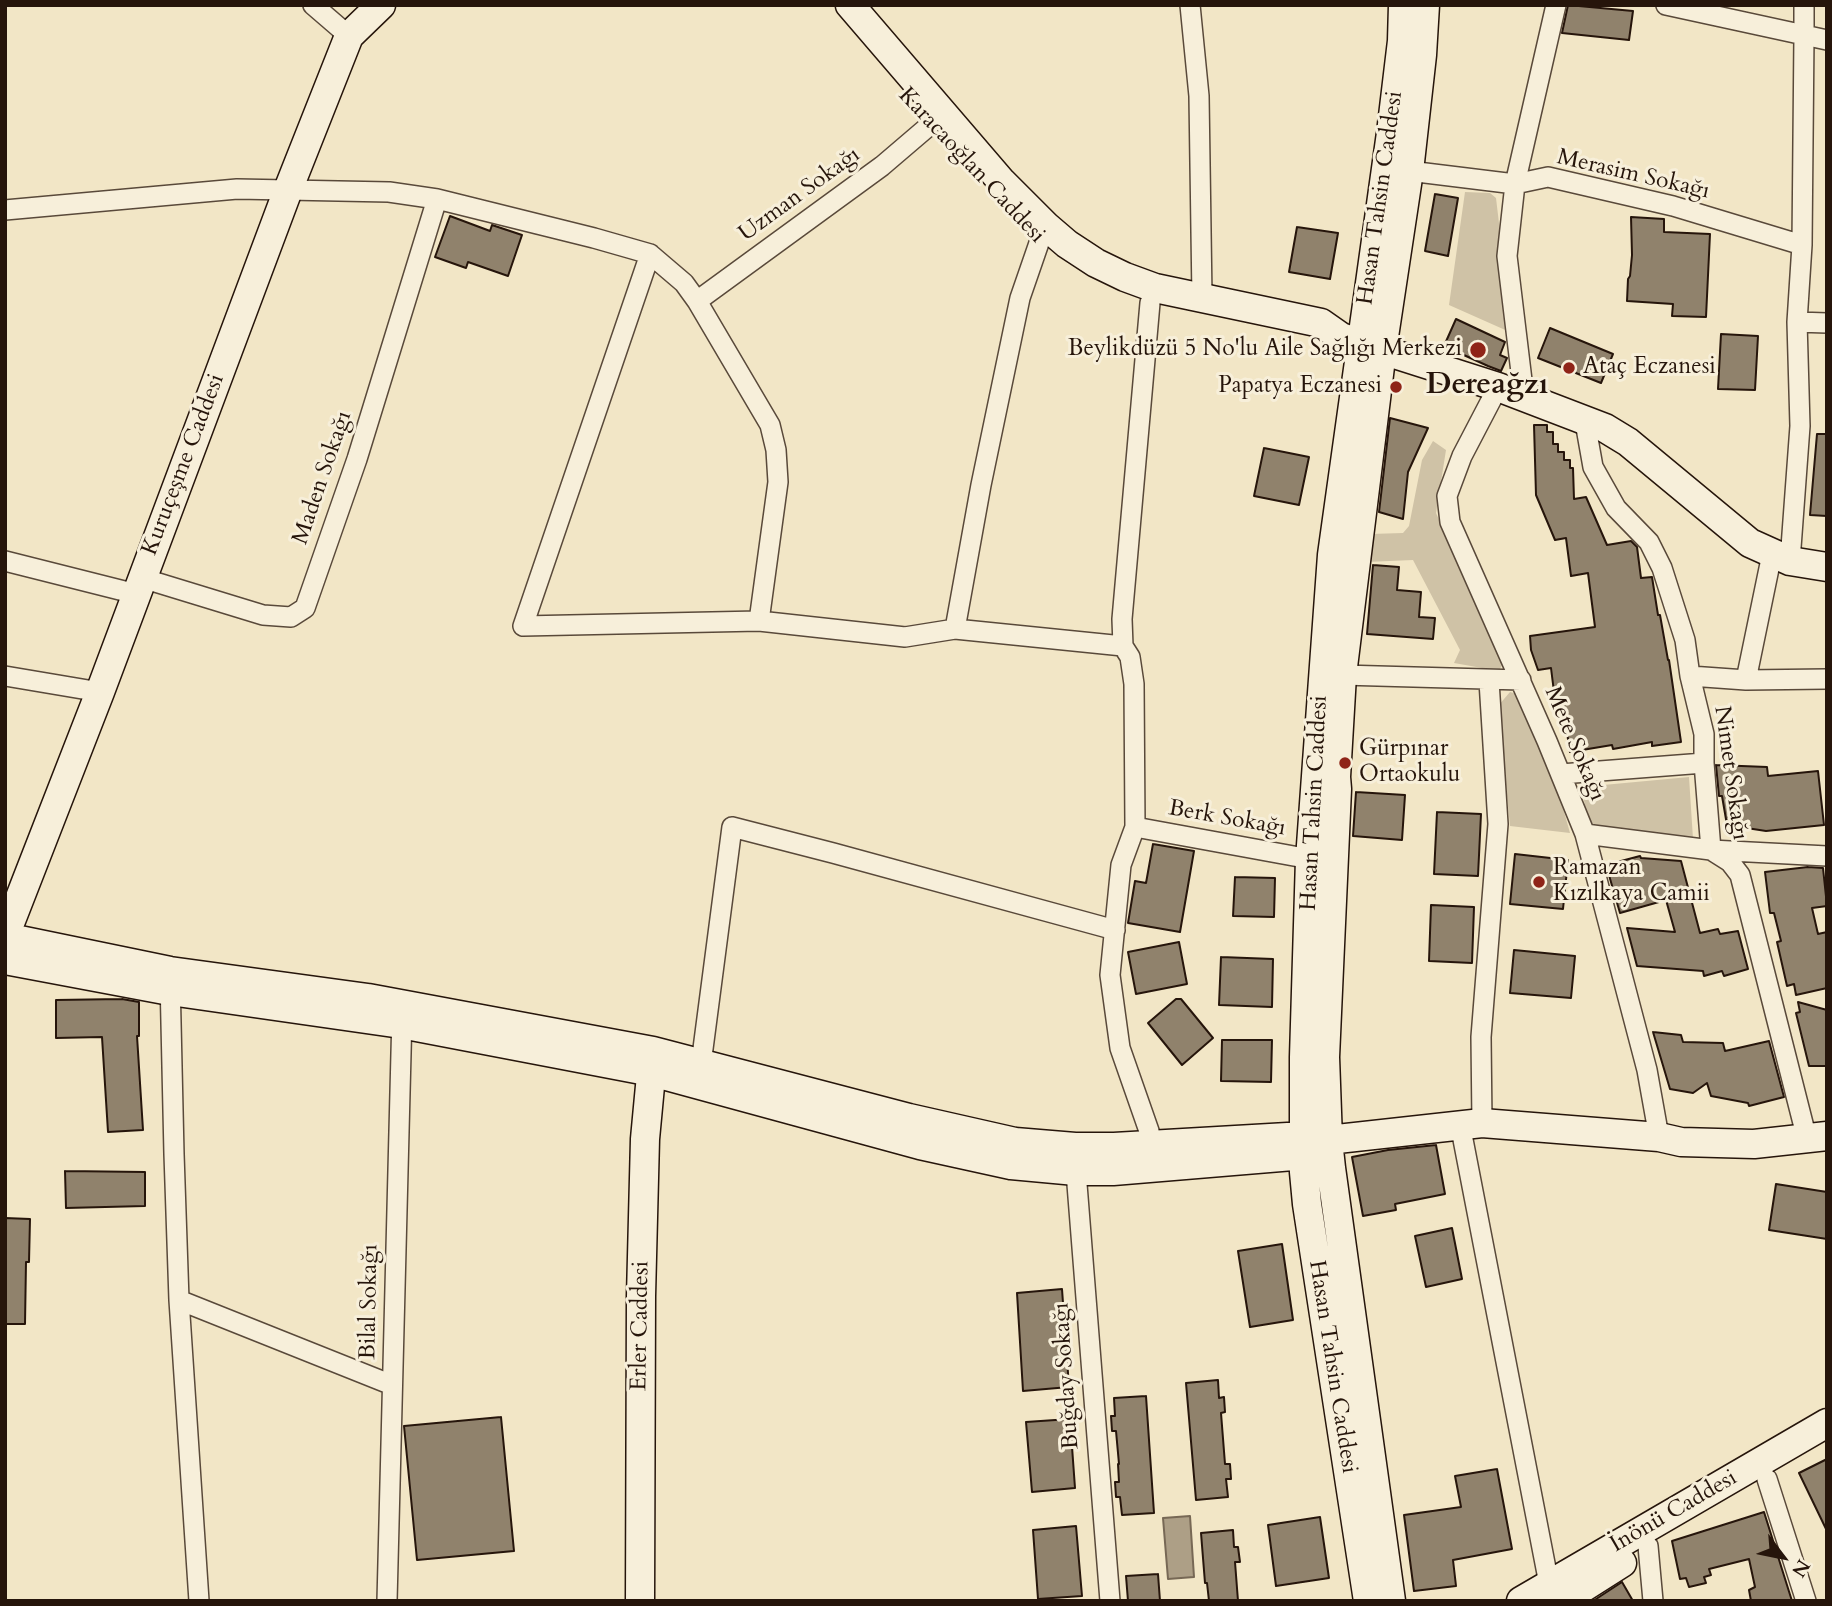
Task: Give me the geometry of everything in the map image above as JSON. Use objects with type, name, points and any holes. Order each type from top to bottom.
[{"type":"main road","name":"Kuruçeşme Caddesi","points":[[5,937],[349,36],[381,5]]},
{"type":"main road","name":"Karacaoğlan Caddesi","points":[[829,5],[937,120],[1046,226],[1096,263],[1125,277],[1151,295],[1200,316],[1315,341],[1361,343]]},
{"type":"main road","name":"Karacaoğlan Caddesi","points":[[850,5],[998,201],[1040,243],[1064,262],[1107,287],[1134,299],[1151,295],[1202,298],[1321,323],[1361,343],[1511,392],[1605,428],[1628,442],[1750,542],[1781,557],[1827,567]]},
{"type":"main road","name":"Hasan Tahsin Caddesi","points":[[1391,1601],[1313,1144],[1304,1056],[1310,859],[1332,555],[1391,133],[1404,5]]},
{"type":"main road","name":"Hasan Tahsin Caddesi","points":[[1368,1601],[1304,1172],[1313,1144],[1325,1057],[1336,777],[1361,343],[1409,172],[1425,5]]},
{"type":"main road","points":[[5,937],[170,981]]},
{"type":"main road","points":[[5,960],[170,981],[368,998],[402,1014],[652,1062],[920,1145],[1011,1165],[1075,1159],[1114,1147],[1313,1144],[1471,1124],[1659,1137],[1681,1142],[1754,1144],[1817,1137]]},
{"type":"main road","points":[[652,1062],[701,1063],[1075,1159]]},
{"type":"main road","name":"Erler Caddesi","points":[[640,1601],[641,1296],[645,1139],[652,1062]]},
{"type":"main road","name":"İnönü Caddesi","points":[[1556,1592],[1827,1423]]},
{"type":"main road","name":"İnönü Caddesi","points":[[1521,1601],[1556,1592],[1648,1546],[1827,1443]]},
{"type":"street","points":[[313,5],[349,36]]},
{"type":"street","points":[[1190,5],[1199,96],[1202,298]]},
{"type":"street","points":[[1511,392],[1507,256],[1515,184],[1556,5]]},
{"type":"street","points":[[1665,5],[1827,40]]},
{"type":"street","points":[[1746,680],[1781,557],[1800,426],[1797,322],[1802,245],[1804,5]]},
{"type":"street","name":"Uzman Sokağı","points":[[696,301],[882,166],[937,120]]},
{"type":"street","name":"Merasim Sokağı","points":[[1409,172],[1515,184],[1548,177],[1673,206],[1802,245]]},
{"type":"street","points":[[5,210],[237,188],[389,192],[437,199],[650,254],[684,283],[769,425],[776,450],[778,482],[759,621]]},
{"type":"street","name":"Maden Sokağı","points":[[5,561],[139,586],[263,615],[291,617],[305,608],[357,458],[437,199]]},
{"type":"street","points":[[956,629],[981,485],[1020,298],[1040,243]]},
{"type":"street","points":[[650,254],[523,626],[759,621],[905,637],[956,629],[1122,646]]},
{"type":"street","points":[[1149,1132],[1120,1048],[1110,975],[1121,865],[1135,827],[1134,684],[1130,657],[1122,646],[1123,605],[1151,295]]},
{"type":"street","points":[[1797,322],[1827,323]]},
{"type":"street","name":"Mete Sokağı","points":[[1511,392],[1462,456],[1447,495],[1450,522],[1521,680],[1585,834],[1647,1070],[1659,1137]]},
{"type":"street","name":"Nimet Sokağı","points":[[1585,422],[1593,467],[1616,508],[1649,542],[1662,568],[1685,640],[1690,676],[1704,734],[1711,850],[1730,862],[1740,875],[1817,1137]]},
{"type":"street","points":[[1342,675],[1521,680]]},
{"type":"street","points":[[5,676],[100,692]]},
{"type":"street","points":[[1690,676],[1746,680],[1827,679]]},
{"type":"street","points":[[1489,681],[1498,824],[1481,1037],[1471,1124],[1556,1592]]},
{"type":"street","points":[[1561,774],[1704,763]]},
{"type":"street","points":[[701,1063],[732,827],[1115,930]]},
{"type":"street","name":"Berk Sokağı","points":[[1135,827],[1310,859]]},
{"type":"street","points":[[1585,834],[1711,850],[1827,856]]},
{"type":"street","points":[[170,981],[179,1300],[199,1601]]},
{"type":"street","name":"Bilal Sokağı","points":[[387,1601],[402,1014]]},
{"type":"street","name":"Buğday Sokağı","points":[[1075,1159],[1110,1601]]},
{"type":"street","points":[[179,1300],[392,1385]]},
{"type":"street","points":[[1767,1479],[1806,1601]]},
{"type":"street","points":[[1648,1546],[1653,1601]]},
{"type":"shaded area","points":[[1465,192],[1490,193],[1496,198],[1512,333],[1449,305]]},
{"type":"shaded area","points":[[1433,441],[1446,450],[1436,513],[1503,663],[1499,671],[1454,663],[1460,650],[1413,560],[1366,562],[1370,534],[1403,533],[1409,526],[1422,460]]},
{"type":"shaded area","points":[[1510,692],[1517,694],[1554,776],[1570,833],[1510,826],[1498,706]]},
{"type":"shaded area","points":[[1689,777],[1693,839],[1588,826],[1582,787]]},
{"type":"shaded area","points":[[1190,1516],[1194,1577],[1168,1579],[1163,1518]]},
{"type":"building","points":[[1568,5],[1633,11],[1629,40],[1562,33]]},
{"type":"building","points":[[1435,194],[1458,198],[1448,256],[1425,251]]},
{"type":"building","points":[[450,216],[490,231],[492,225],[522,235],[508,276],[468,262],[466,268],[435,257]]},
{"type":"building","points":[[1631,217],[1664,219],[1664,232],[1710,234],[1706,317],[1672,316],[1673,304],[1627,301],[1632,255]]},
{"type":"building","points":[[1297,227],[1338,233],[1330,279],[1289,272]]},
{"type":"building","name":"Beylikdüzü 5 No'lu Aile Sağlığı Merkezi","points":[[1456,319],[1505,342],[1500,355],[1507,358],[1501,371],[1444,346]]},
{"type":"building","points":[[1550,328],[1613,354],[1601,383],[1538,358]]},
{"type":"building","points":[[1721,334],[1758,336],[1755,390],[1718,389]]},
{"type":"building","points":[[1390,418],[1428,428],[1408,472],[1403,519],[1379,512]]},
{"type":"building","points":[[1534,425],[1547,425],[1547,432],[1553,432],[1553,444],[1558,444],[1558,452],[1564,452],[1564,460],[1570,460],[1570,468],[1573,468],[1574,499],[1586,497],[1607,545],[1631,541],[1637,547],[1641,578],[1652,577],[1669,660],[1681,742],[1652,746],[1652,742],[1613,749],[1612,745],[1570,752],[1563,707],[1556,708],[1551,668],[1538,670],[1531,650],[1530,636],[1595,627],[1588,573],[1571,576],[1566,538],[1555,540],[1536,495]]},
{"type":"building","points":[[1817,434],[1827,434],[1827,516],[1810,515]]},
{"type":"building","points":[[1264,448],[1309,457],[1299,505],[1254,496]]},
{"type":"building","points":[[1373,565],[1399,567],[1397,590],[1421,592],[1419,617],[1435,618],[1433,639],[1367,634]]},
{"type":"building","points":[[1716,765],[1767,767],[1768,776],[1818,771],[1824,825],[1766,831],[1727,825],[1722,796],[1719,796]]},
{"type":"building","points":[[1356,792],[1405,795],[1402,840],[1353,836]]},
{"type":"building","points":[[1437,812],[1481,814],[1478,876],[1434,874]]},
{"type":"building","points":[[1153,844],[1194,851],[1180,932],[1128,923],[1135,881],[1146,883]]},
{"type":"building","name":"Ramazan Kızılkaya Camii","points":[[1515,854],[1568,860],[1563,909],[1510,904]]},
{"type":"building","points":[[1640,856],[1681,861],[1700,933],[1718,929],[1720,934],[1738,931],[1748,969],[1724,976],[1722,971],[1704,976],[1703,971],[1637,966],[1627,928],[1675,932],[1666,900],[1620,913],[1606,865]]},
{"type":"building","points":[[1823,868],[1827,906],[1812,908],[1818,934],[1827,932],[1827,988],[1796,995],[1794,984],[1787,986],[1777,942],[1781,941],[1774,913],[1770,913],[1765,872]]},
{"type":"building","points":[[1235,877],[1275,878],[1274,917],[1233,916]]},
{"type":"building","points":[[1431,905],[1474,907],[1472,963],[1429,961]]},
{"type":"building","points":[[1179,942],[1187,984],[1136,994],[1128,952]]},
{"type":"building","points":[[1514,950],[1575,956],[1571,998],[1510,993]]},
{"type":"building","points":[[1221,957],[1273,959],[1272,1007],[1219,1005]]},
{"type":"building","points":[[122,999],[139,1002],[137,1036],[143,1130],[108,1132],[102,1037],[56,1038],[56,1000]]},
{"type":"building","points":[[1176,999],[1181,999],[1213,1038],[1182,1065],[1148,1023]]},
{"type":"building","points":[[1798,1002],[1827,1010],[1827,1066],[1809,1066],[1796,1013],[1800,1012]]},
{"type":"building","points":[[1653,1032],[1681,1035],[1683,1042],[1723,1043],[1725,1051],[1769,1041],[1784,1097],[1749,1106],[1748,1103],[1711,1096],[1707,1083],[1693,1093],[1670,1089]]},
{"type":"building","points":[[1222,1040],[1272,1040],[1271,1082],[1221,1081]]},
{"type":"building","points":[[1436,1145],[1445,1194],[1395,1204],[1396,1210],[1363,1216],[1352,1157]]},
{"type":"building","points":[[65,1171],[145,1172],[145,1206],[66,1208]]},
{"type":"building","points":[[1776,1184],[1827,1192],[1827,1239],[1769,1230]]},
{"type":"building","points":[[5,1218],[30,1219],[25,1324],[5,1324]]},
{"type":"building","points":[[1452,1228],[1462,1279],[1426,1287],[1415,1236]]},
{"type":"building","points":[[1282,1244],[1293,1320],[1250,1327],[1238,1251]]},
{"type":"building","points":[[1062,1289],[1069,1387],[1023,1391],[1017,1293]]},
{"type":"building","points":[[1218,1380],[1219,1398],[1224,1397],[1225,1412],[1221,1413],[1225,1464],[1230,1464],[1231,1479],[1226,1479],[1228,1497],[1196,1500],[1186,1383]]},
{"type":"building","points":[[1146,1396],[1154,1513],[1122,1515],[1120,1497],[1116,1497],[1115,1482],[1119,1482],[1119,1464],[1116,1431],[1112,1431],[1114,1398]]},
{"type":"building","points":[[501,1417],[514,1551],[417,1560],[404,1426]]},
{"type":"building","points":[[1070,1419],[1075,1488],[1032,1492],[1026,1422]]},
{"type":"building","points":[[1827,1459],[1827,1531],[1799,1473]]},
{"type":"building","points":[[1497,1469],[1512,1549],[1453,1560],[1456,1586],[1414,1591],[1404,1515],[1461,1507],[1455,1476]]},
{"type":"building","points":[[1764,1512],[1792,1601],[1751,1601],[1749,1590],[1755,1587],[1749,1559],[1709,1569],[1711,1575],[1704,1577],[1706,1583],[1689,1587],[1686,1578],[1680,1579],[1672,1541]]},
{"type":"building","points":[[1320,1517],[1329,1578],[1276,1586],[1268,1525]]},
{"type":"building","points":[[1076,1526],[1082,1596],[1038,1599],[1033,1530]]},
{"type":"building","points":[[1233,1530],[1234,1547],[1238,1547],[1240,1562],[1235,1562],[1238,1601],[1209,1601],[1201,1533]]},
{"type":"building","points":[[1158,1574],[1160,1601],[1128,1601],[1126,1576]]},
{"type":"building","points":[[1622,1582],[1633,1601],[1593,1601]]},
{"type":"place","name":"Beylikdüzü 5 No'lu Aile Sağlığı Merkezi","points":[[1478,350]]},
{"type":"place","name":"Ataç Eczanesi","points":[[1569,368]]},
{"type":"place","name":"Papatya Eczanesi","points":[[1396,387]]},
{"type":"place","name":"Gürpınar Ortaokulu","points":[[1345,763]]},
{"type":"place","name":"Ramazan Kızılkaya Camii","points":[[1539,882]]},
{"type":"district","name":"Dereağzı","points":[[1487,386]]}]
